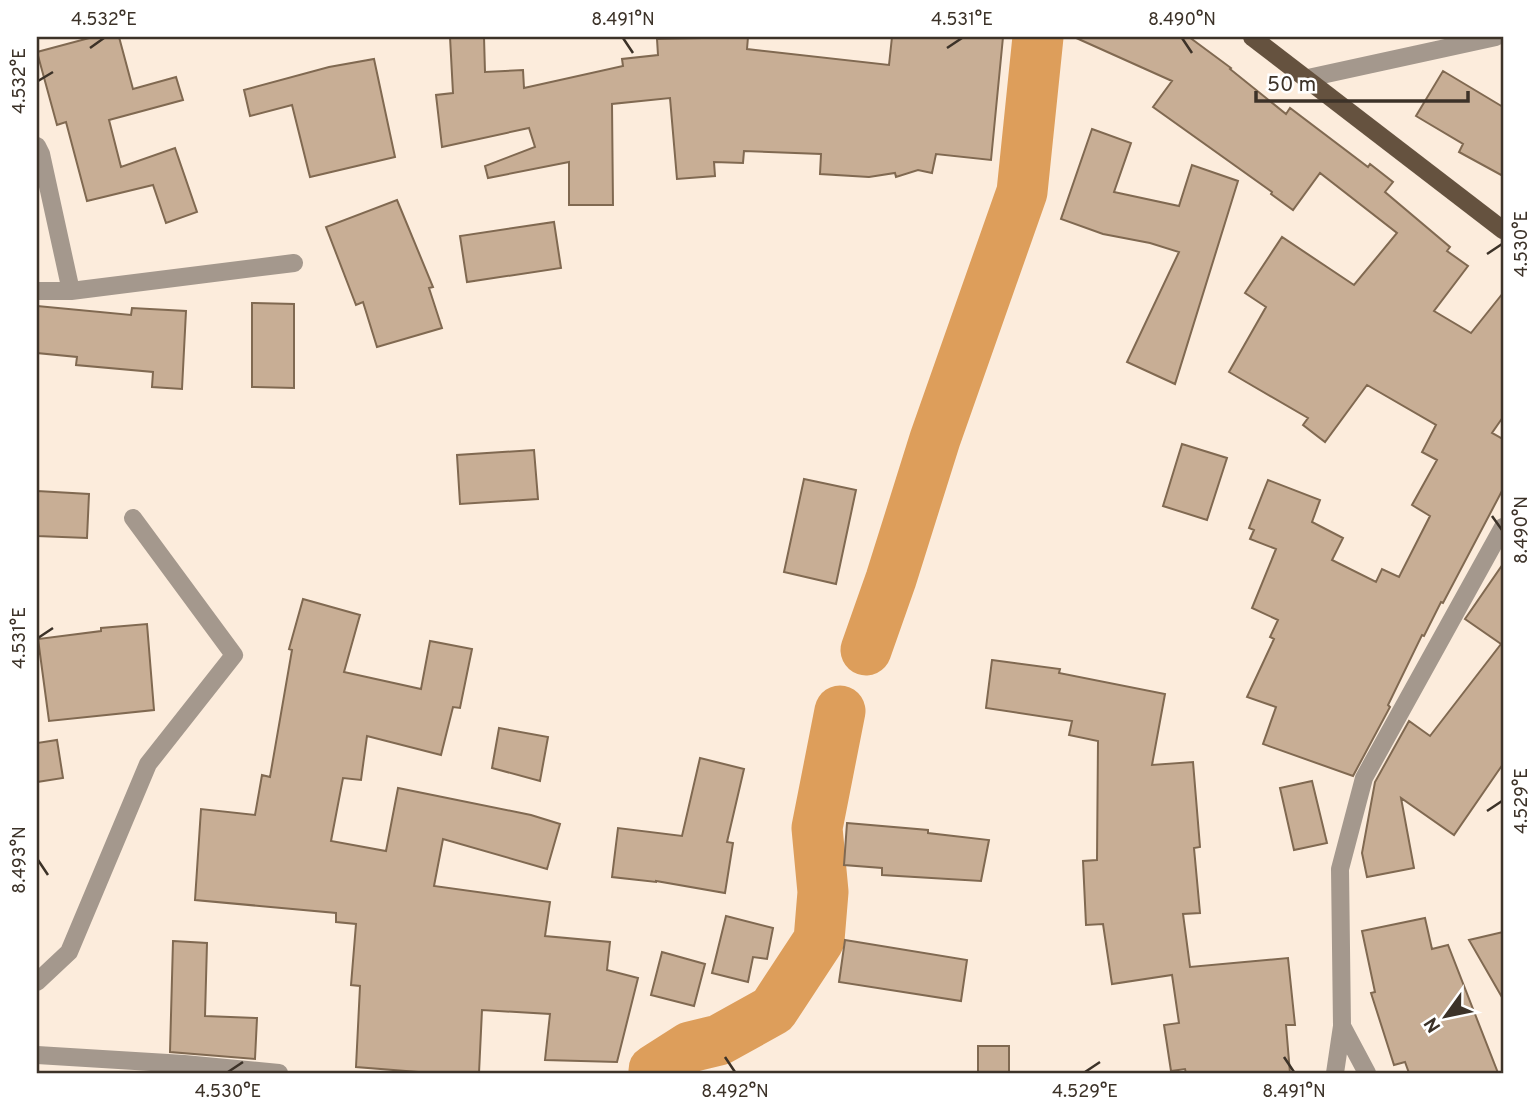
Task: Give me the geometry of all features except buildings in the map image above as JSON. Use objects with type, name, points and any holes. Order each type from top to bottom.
[{"type":"main road","points":[[1252,37],[1503,230]]},
{"type":"street","points":[[1308,78],[1496,37]]},
{"type":"street","points":[[37,146],[41,153],[71,291]]},
{"type":"street","points":[[37,290],[71,291],[294,262]]},
{"type":"street","points":[[37,982],[69,952],[148,764],[234,654],[133,518]]},
{"type":"street","points":[[1335,1073],[1342,1026],[1340,869],[1364,778],[1503,527]]},
{"type":"street","points":[[1342,1026],[1367,1073]]},
{"type":"street","points":[[37,1055],[279,1073]]},
{"type":"waterway","points":[[866,650],[935,439],[1022,192],[1038,37]]},
{"type":"waterway","points":[[654,1073],[654,1070],[690,1047],[719,1040],[773,1010],[819,940],[823,892],[817,828],[840,711]]}]
